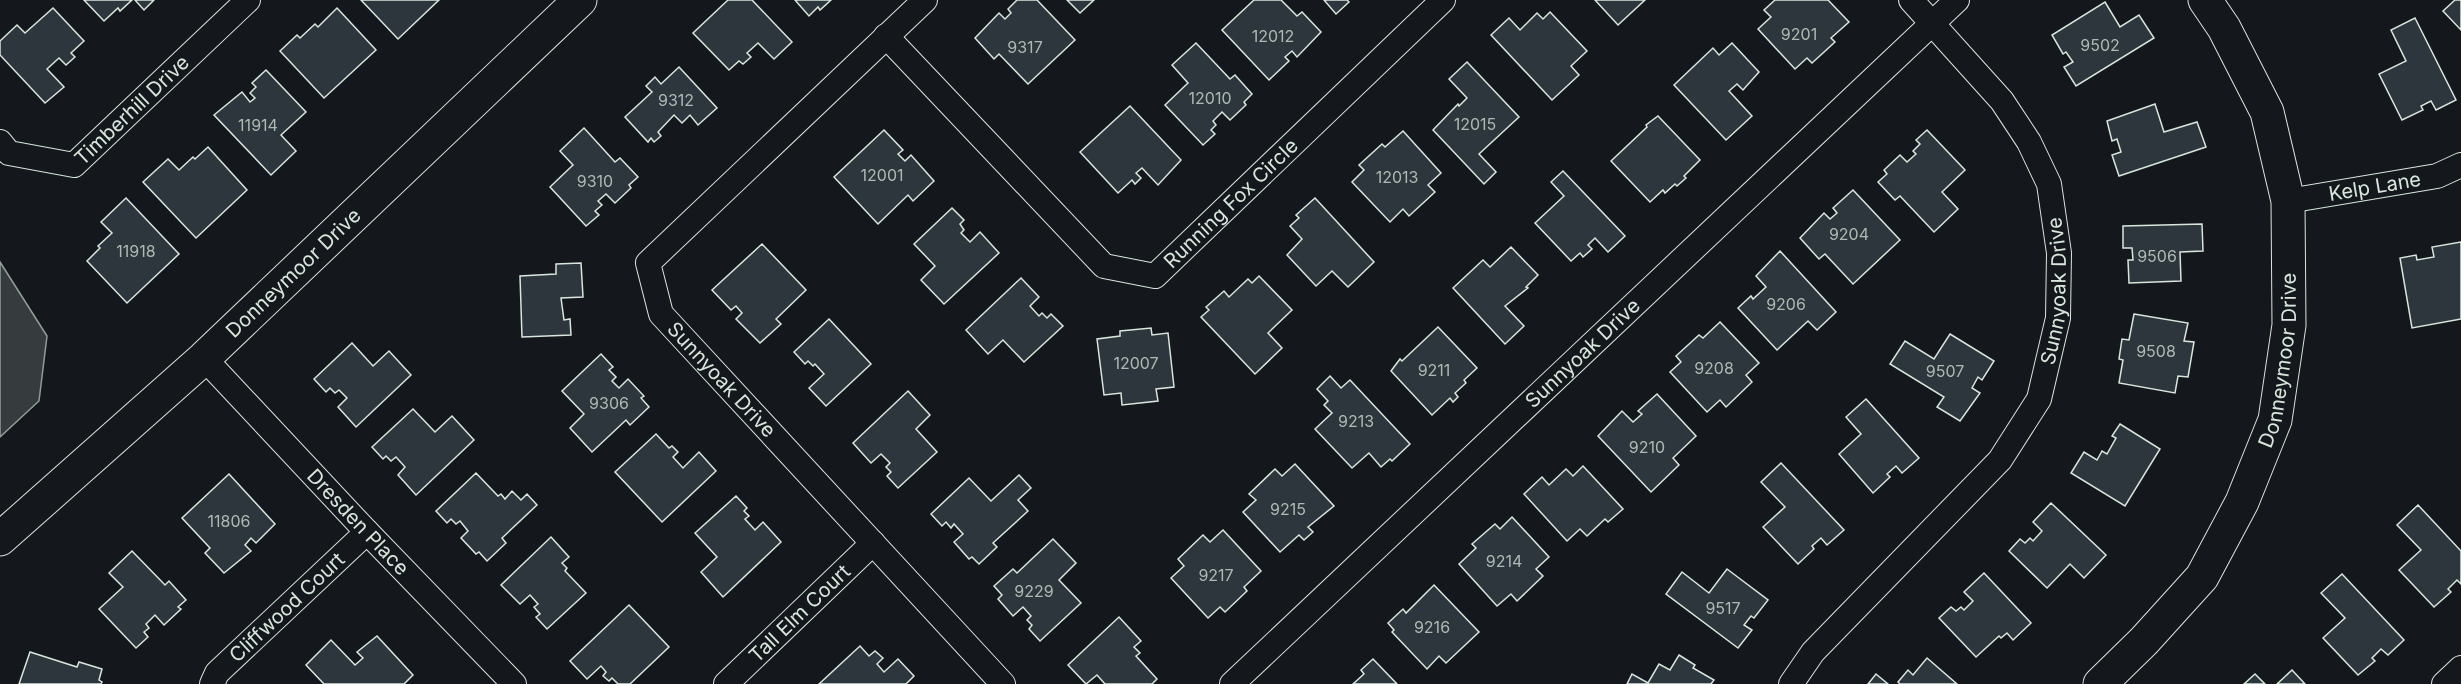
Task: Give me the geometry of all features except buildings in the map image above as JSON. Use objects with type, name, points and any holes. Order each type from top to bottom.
[{"type":"street","name":"Timberhill Drive","points":[[0,142],[9,153],[74,165],[248,0]]},
{"type":"street","name":"Donneymoor Drive","points":[[0,539],[204,358],[580,0]]},
{"type":"street","name":"Sunnyoak Drive","points":[[925,0],[648,263],[661,314],[1003,684]]},
{"type":"street","name":"Running Fox Circle","points":[[886,36],[1104,266],[1155,276],[1443,0]]},
{"type":"street","name":"Sunnyoak Drive","points":[[1791,684],[1813,652],[2000,460],[2038,399],[2058,318],[2059,253],[2049,184],[2029,142],[2002,101],[1911,0]]},
{"type":"street","name":"Sunnyoak Drive","points":[[1232,684],[1957,0]]},
{"type":"street","name":"Donneymoor Drive","points":[[2100,684],[2144,641],[2202,576],[2242,502],[2275,420],[2289,325],[2288,201],[2266,112],[2224,28],[2205,0]]},
{"type":"street","name":"Kelp Lane","points":[[2288,201],[2437,176],[2461,165]]},
{"type":"street","name":"Dresden Place","points":[[204,358],[514,684]]},
{"type":"street","name":"Cliffwood Court","points":[[212,684],[217,673],[367,532]]},
{"type":"street","name":"Tall Elm Court","points":[[726,684],[873,543]]},
{"type":"street","points":[[2444,684],[2461,668]]},
{"type":"shaded area","points":[[0,262],[47,336],[39,401],[0,437]]}]
